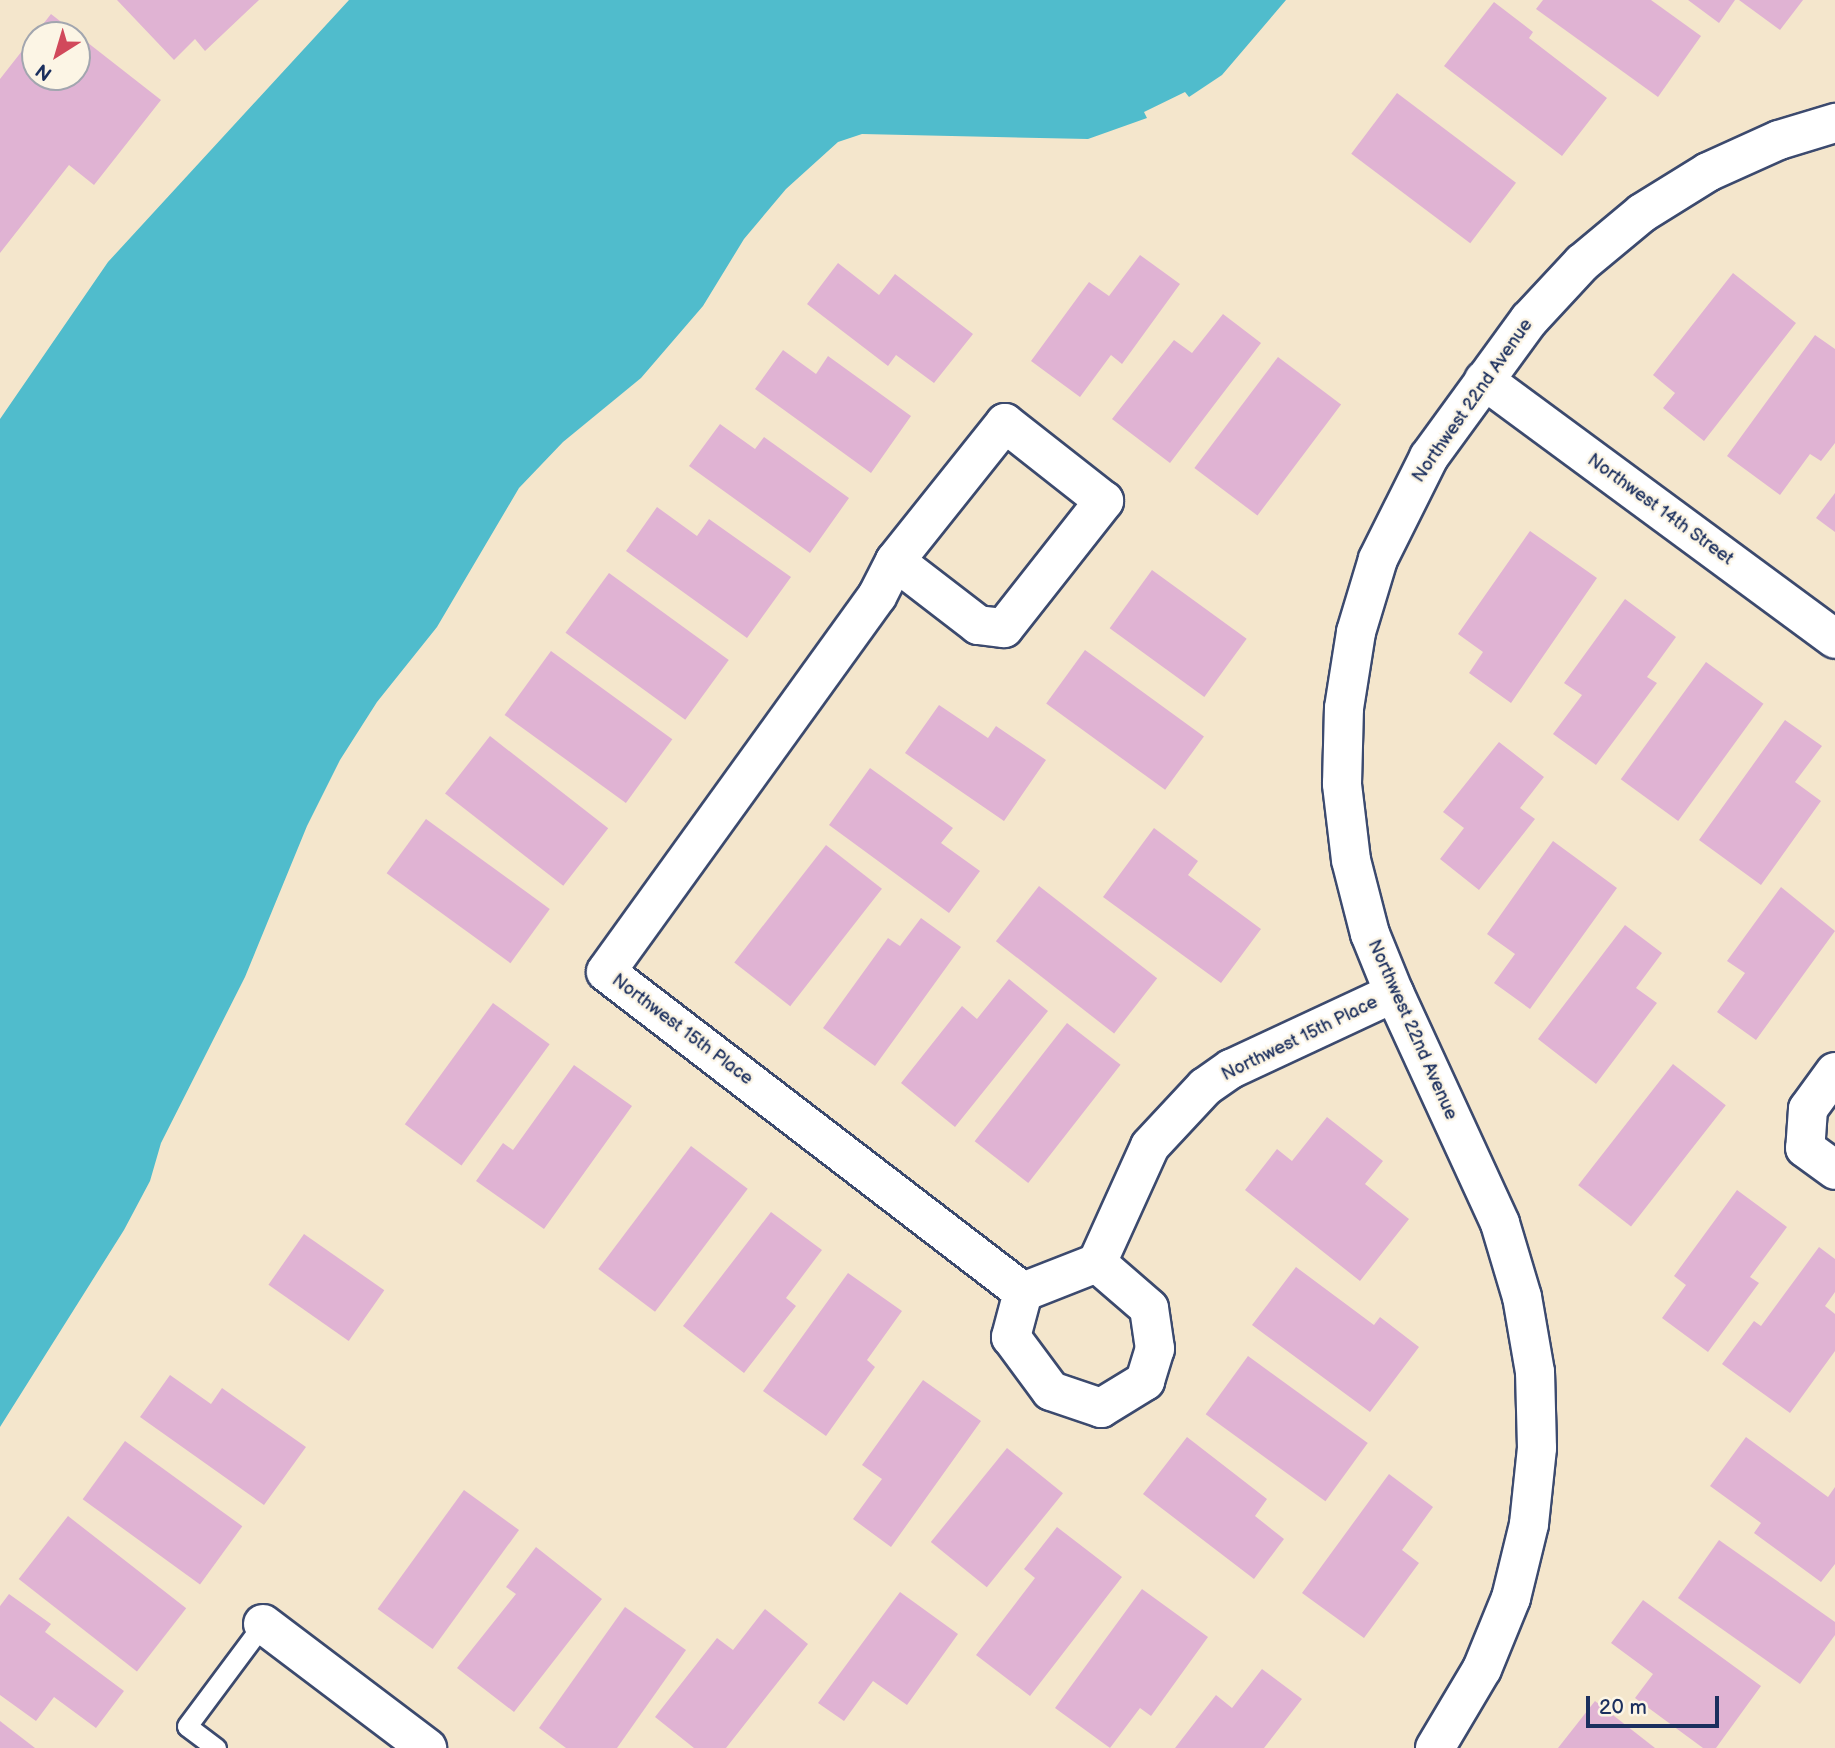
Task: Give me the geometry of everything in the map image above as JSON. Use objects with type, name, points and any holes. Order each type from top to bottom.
[{"type":"street","name":"Northwest 22nd Avenue","points":[[1435,1748],[1482,1669],[1511,1598],[1529,1524],[1536,1461],[1535,1372],[1522,1297],[1500,1223],[1394,993],[1370,934],[1351,860],[1342,784],[1344,708],[1356,632],[1378,559],[1429,457],[1529,320],[1582,263],[1642,213],[1708,172],[1779,140],[1835,123]]},
{"type":"street","name":"Northwest 14th Street","points":[[1484,380],[1835,639]]},
{"type":"street","name":"Northwest 15th Place","points":[[895,561],[978,625],[1004,628],[1104,501],[1005,423],[895,561],[877,596],[606,972],[1023,1292]]},
{"type":"street","name":"Northwest 15th Place","points":[[1097,1263],[1150,1146],[1205,1087],[1231,1069],[1394,993]]},
{"type":"street","points":[[1835,1072],[1808,1109],[1805,1148],[1835,1170]]},
{"type":"street","points":[[1097,1263],[1149,1308],[1155,1349],[1146,1381],[1101,1408],[1052,1391],[1010,1337],[1023,1292],[1097,1263]]},
{"type":"street","points":[[263,1624],[427,1748]]},
{"type":"lane","points":[[216,1748],[187,1726],[263,1624]]},
{"type":"water","points":[[349,0],[1286,0],[1222,75],[1189,97],[1185,92],[1144,112],[1147,118],[1088,139],[862,134],[838,142],[786,189],[744,239],[703,306],[641,378],[563,442],[519,488],[437,627],[377,702],[340,760],[307,826],[245,977],[161,1143],[150,1181],[124,1230],[0,1427],[0,419],[108,262]]},
{"type":"building","points":[[117,0],[259,0],[205,51],[195,39],[174,60]]},
{"type":"building","points":[[1543,0],[1651,0],[1701,36],[1658,97],[1536,9]]},
{"type":"building","points":[[1688,0],[1735,0],[1719,23]]},
{"type":"building","points":[[1739,0],[1803,0],[1780,30]]},
{"type":"building","points":[[1494,2],[1533,32],[1529,38],[1607,98],[1562,156],[1444,66]]},
{"type":"building","points":[[51,14],[60,21],[46,21]]},
{"type":"building","points":[[91,45],[161,100],[94,185],[69,165],[0,253],[0,79],[21,52],[21,91],[91,91]]},
{"type":"building","points":[[1397,93],[1516,183],[1470,243],[1351,154]]},
{"type":"building","points":[[1140,255],[1180,284],[1122,364],[1111,355],[1080,397],[1031,361],[1089,282],[1109,296]]},
{"type":"building","points":[[838,263],[879,295],[895,274],[973,334],[934,383],[896,355],[888,366],[807,304]]},
{"type":"building","points":[[1733,273],[1796,323],[1704,441],[1663,408],[1675,393],[1653,375]]},
{"type":"building","points":[[1223,314],[1261,343],[1170,463],[1112,419],[1174,340],[1192,353]]},
{"type":"building","points":[[1815,335],[1835,349],[1835,443],[1821,461],[1810,454],[1780,495],[1727,456]]},
{"type":"building","points":[[783,350],[816,374],[828,356],[911,416],[871,473],[755,389]]},
{"type":"building","points":[[1278,357],[1341,405],[1257,516],[1194,468]]},
{"type":"building","points":[[720,424],[755,449],[764,437],[849,498],[810,553],[689,466]]},
{"type":"building","points":[[1835,493],[1835,532],[1816,518]]},
{"type":"building","points":[[657,507],[697,536],[709,519],[791,577],[747,638],[626,551]]},
{"type":"building","points":[[1530,531],[1597,578],[1511,703],[1469,673],[1483,652],[1458,634]]},
{"type":"building","points":[[1152,570],[1247,639],[1204,697],[1110,628]]},
{"type":"building","points":[[609,573],[729,660],[685,720],[566,633]]},
{"type":"building","points":[[1625,599],[1676,637],[1647,677],[1657,683],[1596,765],[1553,734],[1582,695],[1564,683]]},
{"type":"building","points":[[1085,650],[1204,736],[1165,790],[1046,703]]},
{"type":"building","points":[[551,651],[672,739],[626,803],[505,715]]},
{"type":"building","points":[[1706,662],[1763,704],[1678,821],[1621,779]]},
{"type":"building","points":[[939,705],[988,738],[996,726],[1046,760],[1004,821],[905,753]]},
{"type":"building","points":[[1785,720],[1822,746],[1795,782],[1821,801],[1761,885],[1699,840]]},
{"type":"building","points":[[490,736],[608,828],[563,886],[445,794]]},
{"type":"building","points":[[1499,742],[1544,777],[1520,808],[1535,819],[1479,890],[1440,859],[1464,828],[1443,812]]},
{"type":"building","points":[[870,768],[953,828],[941,843],[980,871],[949,913],[829,825]]},
{"type":"building","points":[[426,819],[550,909],[510,963],[387,873]]},
{"type":"building","points":[[1154,828],[1198,861],[1188,875],[1261,929],[1221,983],[1103,897]]},
{"type":"building","points":[[1553,841],[1617,888],[1530,1009],[1494,983],[1515,954],[1487,934]]},
{"type":"building","points":[[826,845],[882,889],[790,1006],[734,962]]},
{"type":"building","points":[[1039,886],[1157,978],[1114,1034],[996,941]]},
{"type":"building","points":[[1781,887],[1835,931],[1756,1040],[1717,1012],[1745,973],[1727,961]]},
{"type":"building","points":[[921,918],[961,947],[875,1066],[823,1028],[888,938],[900,946]]},
{"type":"building","points":[[1625,925],[1662,953],[1636,988],[1657,1003],[1596,1084],[1538,1039]]},
{"type":"building","points":[[1009,979],[1048,1011],[955,1127],[901,1083],[962,1006],[977,1019]]},
{"type":"building","points":[[493,1003],[550,1044],[461,1165],[405,1124]]},
{"type":"building","points":[[1067,1023],[1121,1065],[1028,1183],[975,1141]]},
{"type":"building","points":[[1673,1064],[1726,1105],[1631,1227],[1578,1185]]},
{"type":"building","points":[[574,1065],[632,1106],[544,1229],[476,1181],[503,1143],[513,1150]]},
{"type":"building","points":[[1327,1117],[1383,1161],[1365,1184],[1409,1219],[1360,1281],[1245,1190],[1277,1149],[1292,1161]]},
{"type":"building","points":[[691,1146],[748,1189],[655,1312],[598,1269]]},
{"type":"building","points":[[1737,1190],[1787,1227],[1750,1277],[1759,1283],[1708,1352],[1662,1318],[1686,1285],[1674,1276]]},
{"type":"building","points":[[771,1212],[822,1250],[786,1298],[796,1306],[744,1373],[683,1326]]},
{"type":"building","points":[[304,1234],[384,1290],[349,1341],[268,1285]]},
{"type":"building","points":[[1819,1247],[1835,1259],[1835,1292],[1825,1306],[1835,1314],[1835,1351],[1790,1413],[1722,1364],[1754,1321],[1761,1326]]},
{"type":"building","points":[[1296,1267],[1374,1325],[1380,1317],[1419,1347],[1370,1412],[1252,1325]]},
{"type":"building","points":[[848,1273],[902,1311],[867,1360],[875,1367],[826,1436],[763,1391]]},
{"type":"building","points":[[1248,1356],[1368,1443],[1325,1501],[1206,1414]]},
{"type":"building","points":[[170,1375],[211,1404],[222,1388],[306,1447],[264,1505],[140,1417]]},
{"type":"building","points":[[923,1380],[981,1421],[891,1547],[853,1519],[882,1479],[862,1465]]},
{"type":"building","points":[[1187,1437],[1267,1499],[1255,1516],[1284,1539],[1254,1579],[1143,1494]]},
{"type":"building","points":[[1746,1437],[1828,1497],[1835,1487],[1835,1564],[1821,1582],[1754,1533],[1761,1523],[1710,1486]]},
{"type":"building","points":[[125,1441],[242,1526],[200,1584],[83,1499]]},
{"type":"building","points":[[1007,1448],[1063,1493],[987,1587],[931,1542]]},
{"type":"building","points":[[1389,1474],[1433,1507],[1402,1550],[1419,1563],[1364,1638],[1302,1593]]},
{"type":"building","points":[[464,1490],[519,1530],[433,1649],[378,1609]]},
{"type":"building","points":[[68,1516],[186,1608],[137,1671],[19,1579]]},
{"type":"building","points":[[1057,1527],[1122,1577],[1030,1696],[976,1655],[1035,1578],[1024,1569]]},
{"type":"building","points":[[1719,1540],[1835,1622],[1835,1635],[1800,1684],[1678,1598]]},
{"type":"building","points":[[536,1547],[602,1599],[514,1712],[457,1668],[516,1594],[506,1587]]},
{"type":"building","points":[[1142,1589],[1208,1637],[1151,1716],[1140,1708],[1110,1748],[1055,1708]]},
{"type":"building","points":[[900,1592],[958,1634],[907,1705],[873,1681],[844,1721],[818,1703]]},
{"type":"building","points":[[9,1594],[51,1624],[45,1632],[124,1691],[96,1728],[54,1697],[36,1721],[0,1695],[0,1606]]},
{"type":"building","points":[[1643,1600],[1761,1686],[1716,1748],[1703,1748],[1635,1698],[1653,1674],[1611,1643]]},
{"type":"building","points":[[625,1607],[686,1650],[617,1748],[566,1748],[539,1728]]},
{"type":"building","points":[[765,1609],[808,1644],[726,1748],[694,1748],[655,1717],[717,1638],[733,1650]]},
{"type":"building","points":[[1262,1669],[1302,1699],[1264,1748],[1175,1748],[1216,1695],[1232,1708]]},
{"type":"building","points":[[1595,1701],[1655,1748],[1558,1748]]},
{"type":"building","points":[[0,1721],[35,1748],[0,1748]]}]
